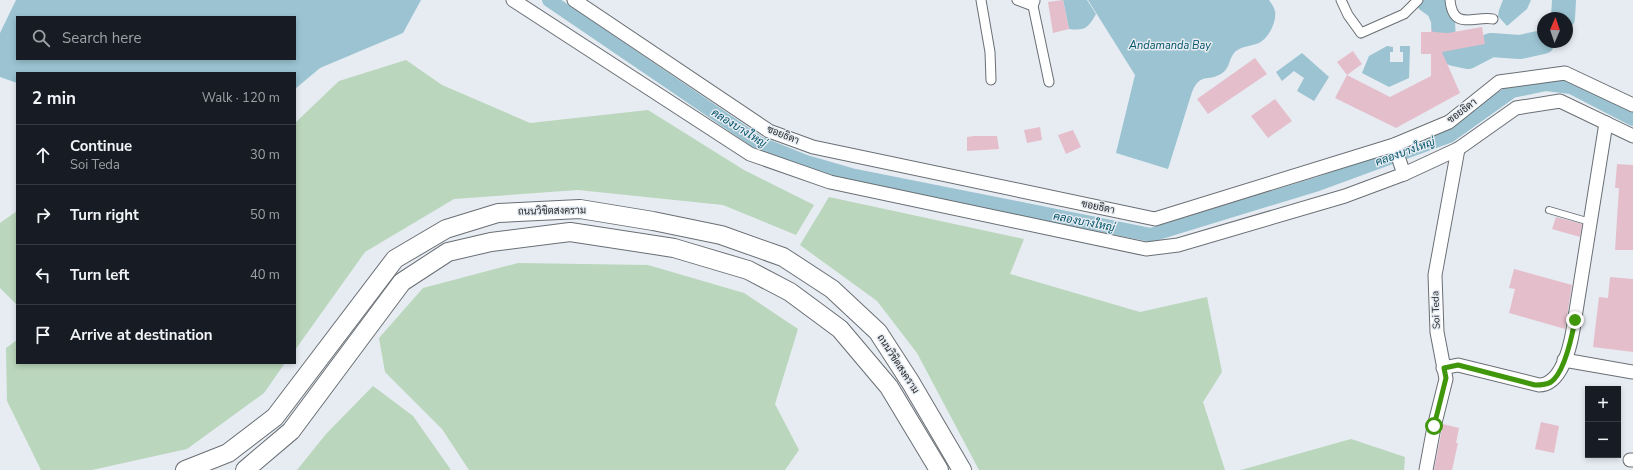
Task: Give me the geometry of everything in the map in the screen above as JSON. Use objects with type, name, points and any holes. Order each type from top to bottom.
[{"type":"main road","name":"ถนนวิชิตสงคราม","points":[[185,470],[228,453],[275,417],[395,259],[446,229],[498,212],[580,209],[653,221],[721,235],[783,257],[832,289],[878,332],[911,383],[962,470]]},
{"type":"main road","name":"ถนนวิชิตสงคราม","points":[[245,470],[291,431],[402,282],[448,252],[491,242],[570,232],[674,248],[748,270],[790,292],[840,329],[889,387],[939,470]]},
{"type":"street","points":[[513,0],[750,154],[830,182],[1146,249],[1178,246],[1345,196],[1404,174],[1458,149],[1516,108],[1560,101],[1633,136]]},
{"type":"street","name":"ซอยธิดา","points":[[574,0],[769,131],[813,147],[1155,219],[1394,145],[1449,122],[1499,82],[1565,73],[1633,105]]},
{"type":"street","points":[[981,0],[990,52],[991,80]]},
{"type":"street","points":[[1017,0],[1034,3],[1049,82]]},
{"type":"street","points":[[1341,0],[1348,14],[1361,33],[1404,14],[1418,0]]},
{"type":"street","points":[[1450,0],[1450,5],[1454,14],[1465,21],[1487,18],[1492,19]]},
{"type":"street","points":[[1444,368],[1458,365],[1535,385],[1543,385],[1551,382],[1555,378],[1564,360],[1574,330],[1606,123]]},
{"type":"street","points":[[1394,145],[1404,174]]},
{"type":"street","name":"Soi Teda","points":[[1426,470],[1434,426],[1446,378],[1437,332],[1435,275],[1458,149]]},
{"type":"street","points":[[1564,360],[1633,372]]},
{"type":"lane","points":[[1549,210],[1590,222]]},
{"type":"green space","points":[[406,60],[442,85],[530,123],[648,110],[744,170],[814,205],[796,235],[723,205],[578,190],[454,199],[365,252],[296,349],[296,122],[339,81]]},
{"type":"green space","points":[[829,197],[1024,239],[1010,274],[1140,312],[1207,297],[1222,372],[1203,402],[1225,470],[979,470],[917,353],[877,301],[800,245]]},
{"type":"green space","points":[[16,212],[16,304],[0,288],[0,223]]},
{"type":"green space","points":[[518,263],[648,265],[744,293],[798,329],[775,404],[799,450],[785,470],[469,470],[442,429],[385,372],[379,338],[423,288]]},
{"type":"green space","points":[[16,341],[16,364],[284,364],[264,393],[187,449],[92,470],[41,470],[7,401],[6,348]]},
{"type":"green space","points":[[373,386],[413,416],[451,470],[297,470],[326,434]]},
{"type":"green space","points":[[1351,439],[1405,457],[1404,470],[1241,470]]},
{"type":"water","points":[[16,0],[421,0],[403,33],[320,68],[296,88],[296,72],[16,72],[16,83],[0,77],[0,33]]},
{"type":"water","points":[[1063,0],[1087,0],[1096,14],[1086,28],[1069,29]]},
{"type":"water","name":"Andamanda Bay","points":[[1088,0],[1269,0],[1275,11],[1275,20],[1272,29],[1263,41],[1236,51],[1224,72],[1216,76],[1205,78],[1198,82],[1195,86],[1168,169],[1116,153],[1135,75]]},
{"type":"water","points":[[1503,0],[1531,0],[1527,9],[1507,26],[1498,16]]},
{"type":"water","points":[[1387,46],[1393,47],[1393,52],[1390,52],[1390,62],[1403,62],[1403,52],[1400,52],[1400,46],[1410,46],[1409,78],[1389,87],[1362,73],[1369,56]]},
{"type":"water","points":[[1302,53],[1329,77],[1314,101],[1297,91],[1304,78],[1294,71],[1282,81],[1276,72]]},
{"type":"building","points":[[1063,0],[1069,29],[1053,33],[1048,2]]},
{"type":"building","points":[[1482,27],[1485,44],[1442,52],[1460,93],[1396,128],[1335,98],[1347,75],[1390,97],[1431,76],[1431,54],[1421,54],[1421,32],[1431,32],[1431,29],[1433,32],[1448,33]]},
{"type":"building","points":[[1353,51],[1362,64],[1347,75],[1337,62]]},
{"type":"building","points":[[1255,58],[1267,74],[1208,114],[1197,99]]},
{"type":"building","points":[[1275,99],[1292,121],[1268,138],[1251,116]]},
{"type":"building","points":[[1040,127],[1042,140],[1027,143],[1024,130]]},
{"type":"building","points":[[1073,130],[1081,147],[1066,154],[1058,135]]},
{"type":"building","points":[[997,136],[999,149],[967,151],[967,137]]},
{"type":"building","points":[[1617,164],[1633,165],[1633,250],[1615,250],[1619,188],[1615,188]]},
{"type":"building","points":[[1556,217],[1582,224],[1580,237],[1552,229]]},
{"type":"building","points":[[1514,269],[1572,285],[1565,329],[1509,313],[1515,289],[1509,288]]},
{"type":"building","points":[[1610,277],[1633,279],[1633,352],[1593,347],[1599,297],[1608,298]]},
{"type":"building","points":[[1541,422],[1559,426],[1554,453],[1535,449]]},
{"type":"building","points":[[1443,424],[1459,428],[1456,443],[1458,443],[1452,470],[1434,470]]},
{"type":"waterway","name":"คลองบางใหญ่","points":[[549,0],[759,143],[806,162],[851,175],[1151,235],[1318,184],[1449,136],[1512,91],[1546,84],[1571,87],[1633,119]]},
{"type":"waterway","points":[[1427,0],[1438,8],[1443,20],[1444,44],[1447,50],[1454,54],[1468,57],[1491,45],[1520,47],[1537,43]]},
{"type":"waterway","points":[[1563,12],[1564,0]]},
{"type":"route","points":[[1434,426],[1446,378],[1444,368],[1452,365],[1458,365],[1535,385],[1547,384],[1555,378],[1559,371],[1572,339],[1575,320]]}]
